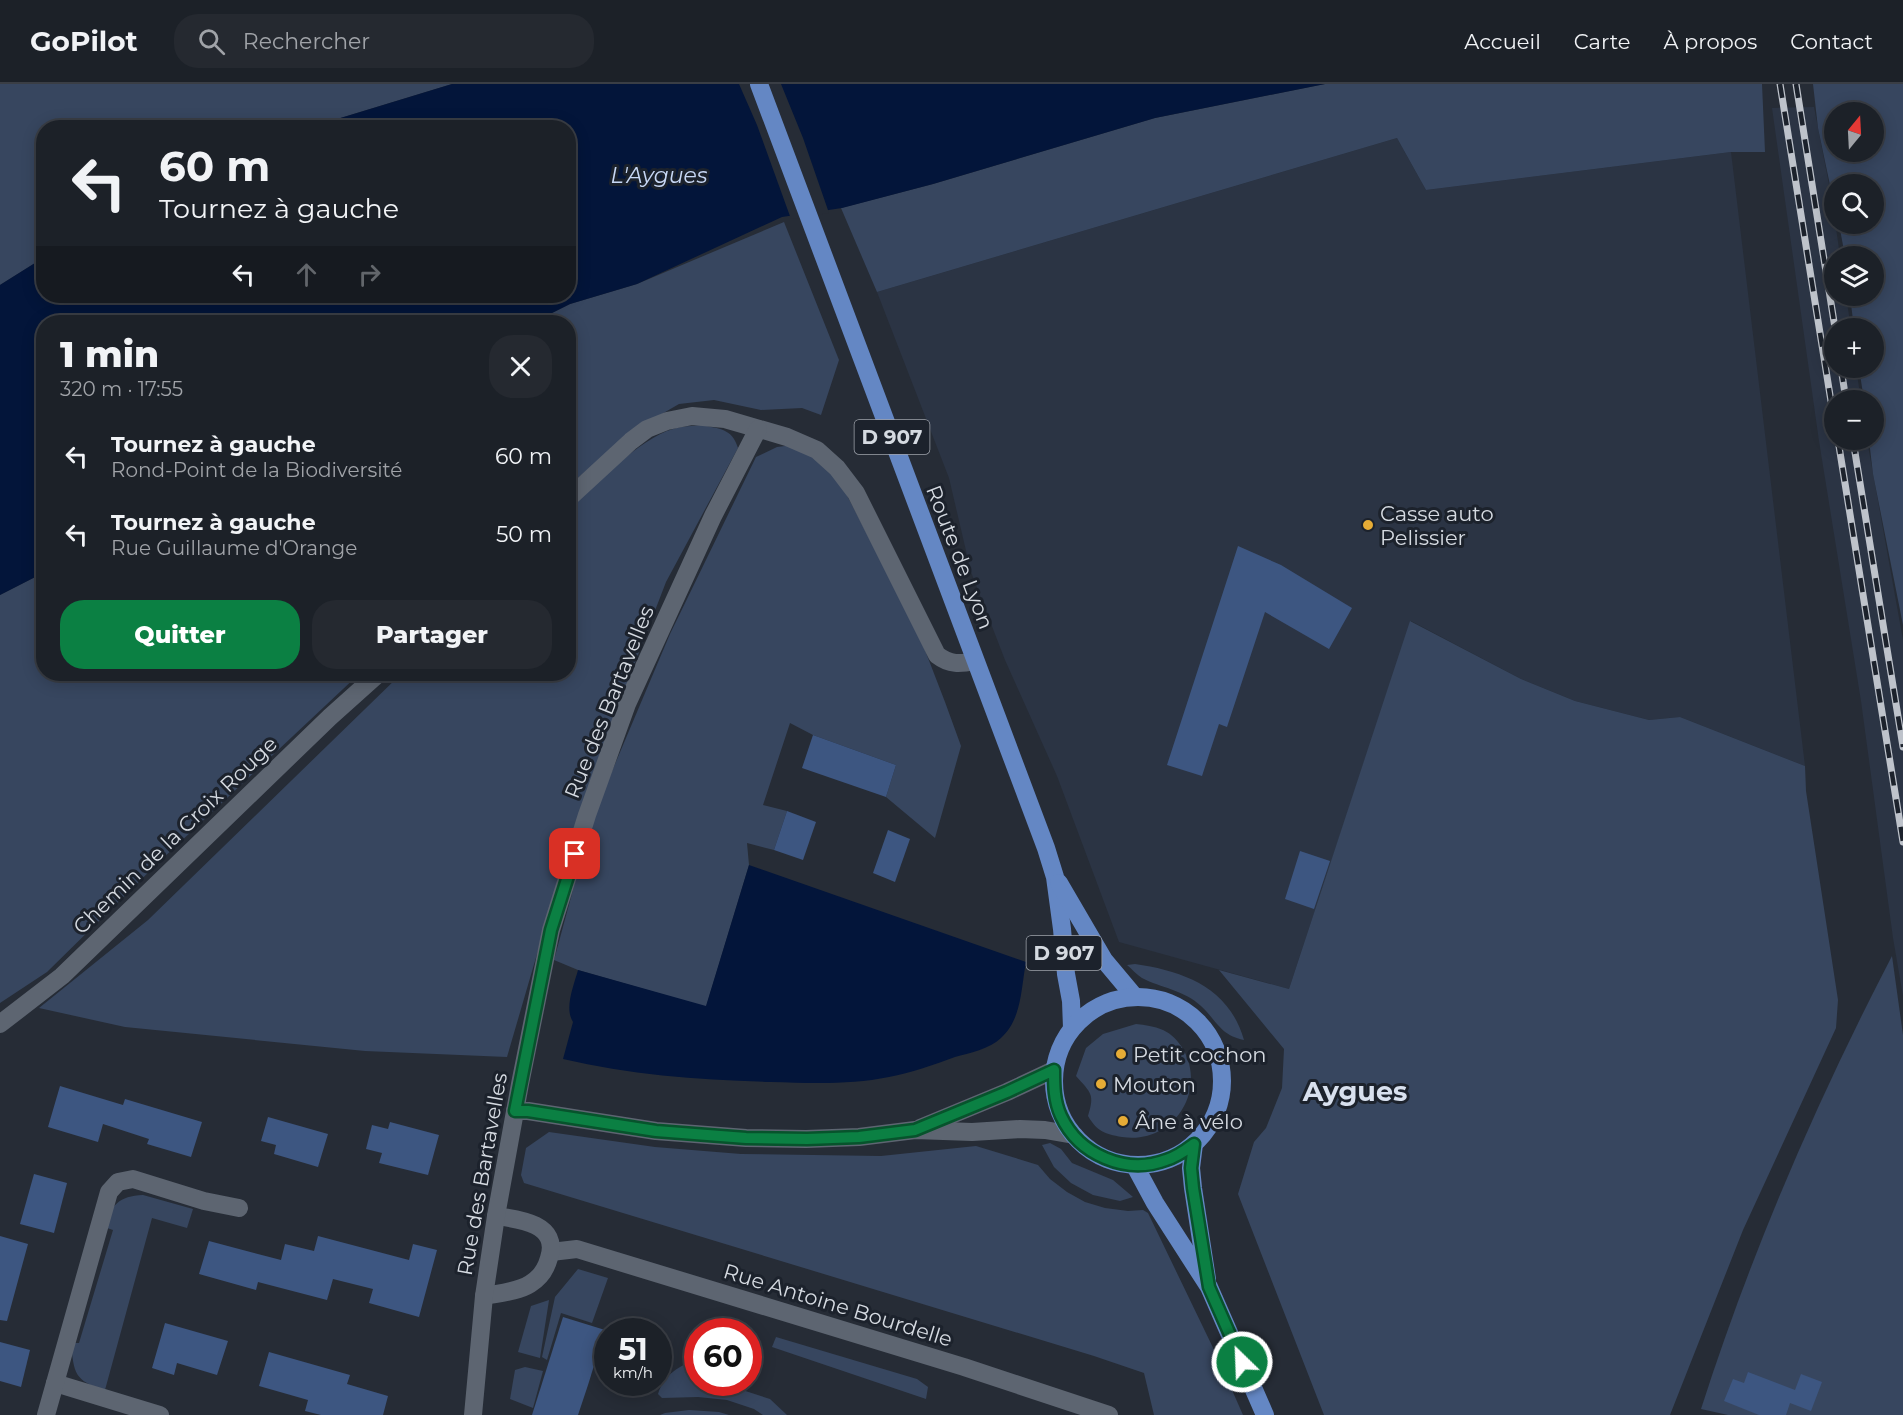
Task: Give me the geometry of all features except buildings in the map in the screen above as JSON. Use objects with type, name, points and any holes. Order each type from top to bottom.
[{"type":"main road","name":"Route de Lyon","points":[[759,84],[1055,877],[1104,960],[1135,997]]},
{"type":"main road","name":"Route de Lyon","points":[[1055,877],[1071,1001],[1072,1028]]},
{"type":"main road","points":[[1135,997],[1161,1001],[1184,1011],[1203,1028],[1216,1050],[1222,1073],[1220,1098],[1211,1123],[1194,1144],[1181,1154],[1166,1160],[1135,1166],[1112,1161],[1091,1151],[1074,1135],[1061,1116],[1054,1093],[1054,1070],[1060,1048],[1072,1028],[1094,1009],[1121,999],[1135,997]]},
{"type":"main road","points":[[1194,1144],[1191,1168],[1193,1188],[1209,1287]]},
{"type":"main road","points":[[1135,1166],[1155,1203],[1209,1287],[1265,1415]]},
{"type":"street","points":[[576,492],[647,429],[667,421],[692,416],[725,419],[787,437],[817,450],[837,468],[856,493],[937,655],[953,664],[975,661]]},
{"type":"street","name":"Rue des Bartavelles","points":[[473,1415],[484,1296],[496,1216],[551,930],[587,815],[627,704],[714,516],[758,429]]},
{"type":"street","name":"Chemin de la Croix Rouge","points":[[0,1024],[62,976],[370,681]]},
{"type":"street","points":[[915,1130],[1054,1070]]},
{"type":"street","points":[[515,1111],[528,1111],[656,1131],[746,1138],[807,1139],[859,1137],[915,1130],[972,1132],[1020,1129],[1074,1135]]},
{"type":"street","points":[[46,1415],[109,1192],[118,1182],[133,1179],[204,1201],[239,1208]]},
{"type":"street","points":[[484,1296],[519,1289],[531,1284],[542,1274],[551,1252],[548,1234],[536,1225],[514,1218],[496,1216]]},
{"type":"street","name":"Rue Antoine Bourdelle","points":[[551,1252],[577,1249],[964,1367],[1109,1415]]},
{"type":"street","points":[[55,1383],[160,1415]]},
{"type":"shaded area","points":[[0,84],[452,84],[334,120],[36,120],[36,262],[0,285]]},
{"type":"shaded area","points":[[1325,84],[1762,84],[1765,152],[1731,152],[1426,190],[1397,138],[877,292],[841,208],[933,184],[1155,118]]},
{"type":"shaded area","points":[[1813,84],[1903,84],[1903,625],[1870,450],[1884,450],[1884,390],[1862,390],[1861,378],[1884,378],[1884,318],[1853,318],[1851,306],[1884,306],[1884,246],[1843,246],[1841,234],[1884,234],[1884,174],[1828,174],[1825,162],[1884,162],[1884,102],[1824,102],[1824,156]]},
{"type":"shaded area","points":[[1814,107],[1827,174],[1824,174],[1824,234],[1837,234],[1839,246],[1824,246],[1824,306],[1848,306],[1849,318],[1824,318],[1824,378],[1858,378],[1859,390],[1824,390],[1824,450],[1869,450],[1903,640],[1903,996],[1861,701],[1819,441],[1772,108]]},
{"type":"shaded area","name":"Casse auto Pelissier","points":[[1397,138],[1426,190],[1731,152],[1805,766],[1680,717],[1649,720],[1575,701],[1521,679],[1411,621],[1289,989],[1119,942],[1057,776],[1005,660],[971,572],[949,478],[877,292]]},
{"type":"shaded area","points":[[784,222],[839,360],[821,415],[802,408],[761,410],[714,400],[679,404],[641,426],[576,479],[576,315],[548,315],[570,304],[637,284]]},
{"type":"shaded area","points":[[702,425],[719,429],[732,437],[738,448],[666,582],[611,725],[572,834],[507,1057],[365,1051],[125,1027],[39,1008],[148,920],[394,681],[576,681],[576,502],[632,452],[660,434],[684,427]]},
{"type":"shaded area","points":[[793,445],[807,450],[838,478],[918,632],[961,746],[935,838],[886,797],[896,765],[813,735],[790,723],[763,805],[787,811],[774,850],[747,843],[749,865],[706,1007],[578,970],[554,960],[593,816],[670,634],[756,457],[777,447]]},
{"type":"shaded area","points":[[36,577],[36,681],[352,681],[160,861],[47,972],[0,1003],[0,595]]},
{"type":"shaded area","points":[[1410,621],[1521,679],[1575,701],[1649,720],[1680,717],[1805,766],[1806,791],[1838,1000],[1836,1028],[1743,1230],[1670,1415],[1324,1415],[1238,1194],[1254,1142],[1266,1128],[1282,1088],[1284,1049],[1219,970],[1289,989]]},
{"type":"shaded area","points":[[1892,956],[1903,1035],[1903,1415],[1728,1415],[1701,1409],[1741,1293],[1811,1122]]},
{"type":"shaded area","points":[[1135,964],[1170,971],[1202,985],[1227,1007],[1237,1022],[1244,1040],[1229,1035],[1194,1001],[1142,978],[1127,965]]},
{"type":"shaded area","points":[[1136,1024],[1166,1032],[1175,1038],[1183,1049],[1190,1066],[1191,1082],[1188,1098],[1180,1112],[1156,1133],[1140,1137],[1110,1135],[1098,1128],[1088,1116],[1091,1103],[1090,1094],[1076,1076],[1086,1048],[1103,1034]]},
{"type":"shaded area","points":[[549,1132],[655,1147],[741,1154],[881,1156],[976,1146],[1038,1165],[1050,1179],[1085,1202],[1105,1208],[1143,1210],[1148,1213],[1243,1415],[1154,1415],[1144,1373],[524,1183],[521,1175],[526,1148]]},
{"type":"shaded area","points":[[1050,1143],[1061,1149],[1072,1163],[1113,1180],[1133,1197],[1120,1201],[1093,1195],[1071,1183],[1054,1167],[1042,1145]]},
{"type":"shaded area","points":[[143,1195],[193,1209],[187,1228],[152,1218],[105,1390],[81,1379],[73,1362],[71,1343],[79,1343],[113,1230],[104,1227],[110,1213],[113,1207],[122,1200]]},
{"type":"shaded area","points":[[578,1269],[608,1278],[592,1323],[561,1313],[547,1360],[542,1357],[555,1297]]},
{"type":"shaded area","points":[[549,1300],[540,1358],[518,1352],[531,1306]]},
{"type":"shaded area","points":[[776,1337],[917,1379],[928,1387],[926,1399],[772,1347]]},
{"type":"shaded area","points":[[684,1365],[684,1396],[761,1396],[770,1399],[787,1415],[763,1415],[754,1409],[727,1400],[698,1397],[662,1398],[660,1396],[672,1396],[672,1374]]},
{"type":"shaded area","points":[[525,1367],[543,1371],[533,1408],[510,1399],[515,1370]]},
{"type":"shaded area","points":[[689,1410],[719,1412],[729,1415],[660,1415]]},
{"type":"water","name":"L'Aygues","points":[[452,84],[1325,84],[1155,118],[933,184],[842,208],[782,217],[637,284],[576,302],[576,120],[334,120]]},
{"type":"water","name":"L'Aygues","points":[[36,262],[36,303],[573,303],[548,315],[36,315],[36,577],[0,595],[0,285]]},
{"type":"water","points":[[749,865],[1026,962],[1020,1003],[1013,1022],[1001,1038],[985,1048],[906,1073],[875,1080],[815,1083],[692,1078],[640,1073],[563,1059],[573,1022],[569,1010],[578,970],[706,1006]]},
{"type":"pier","points":[[739,84],[781,84],[829,213],[791,219],[757,125]]},
{"type":"railway","points":[[1780,84],[1829,390]]},
{"type":"railway","points":[[1796,84],[1833,318]]},
{"type":"railway","points":[[1843,378],[1844,390]]},
{"type":"railway","points":[[1840,450],[1903,842]]},
{"type":"railway","points":[[1855,450],[1903,747]]},
{"type":"place","name":"Casse auto Pelissier","points":[[1368,525]]},
{"type":"place","name":"Petit cochon","points":[[1121,1054]]},
{"type":"place","name":"Mouton","points":[[1101,1084]]},
{"type":"place","name":"Âne à vélo","points":[[1123,1121]]},
{"type":"district","name":"Aygues","points":[[1355,1091]]},
{"type":"route","points":[[575,854],[551,930],[515,1111],[528,1111],[656,1131],[746,1138],[859,1137],[915,1130],[1054,1070],[1054,1093],[1061,1116],[1074,1135],[1091,1151],[1112,1161],[1135,1166],[1166,1160],[1181,1154],[1194,1144],[1191,1168],[1193,1188],[1209,1287],[1242,1362]]}]
